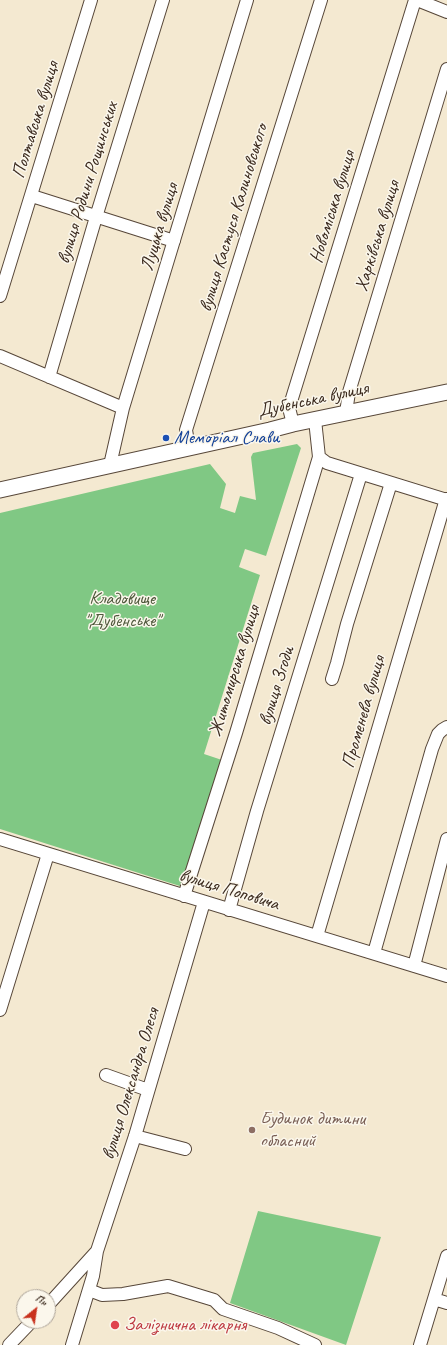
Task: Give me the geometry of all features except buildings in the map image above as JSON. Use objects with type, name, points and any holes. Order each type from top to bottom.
[{"type":"main road","name":"Дубенська вулиця","points":[[0,490],[293,424],[447,392]]},
{"type":"street","name":"Полтавська вулиця","points":[[0,296],[32,196],[91,0]]},
{"type":"street","name":"вулиця Родини Рощинських","points":[[49,377],[96,217],[163,0]]},
{"type":"street","name":"Луцька вулиця","points":[[110,465],[123,408],[247,0]]},
{"type":"street","name":"вулиця Кастуся Калиновського","points":[[189,448],[186,430],[321,0]]},
{"type":"street","points":[[416,0],[447,12]]},
{"type":"street","name":"Новоміська вулиця","points":[[293,424],[289,408],[416,0]]},
{"type":"street","name":"Харківська вулиця","points":[[346,413],[349,392],[447,69]]},
{"type":"street","points":[[32,196],[174,241]]},
{"type":"street","points":[[0,356],[123,408]]},
{"type":"street","points":[[315,420],[319,456],[327,463],[446,499]]},
{"type":"street","name":"Житомирська вулиця","points":[[184,896],[236,733],[319,456]]},
{"type":"street","name":"вулиця Згоди","points":[[229,910],[257,811],[361,474]]},
{"type":"street","points":[[332,679],[347,624],[391,483]]},
{"type":"street","name":"Променева вулиця","points":[[317,936],[446,499]]},
{"type":"street","points":[[374,953],[432,748],[438,734],[447,726]]},
{"type":"street","name":"вулиця Поповича","points":[[0,839],[447,976]]},
{"type":"street","points":[[414,966],[447,839]]},
{"type":"street","points":[[0,1010],[48,854]]},
{"type":"street","name":"вулиця Олександра Олеся","points":[[72,1345],[93,1276],[97,1251],[135,1136],[204,902]]},
{"type":"street","points":[[106,1075],[148,1090]]},
{"type":"street","points":[[135,1136],[185,1150]]},
{"type":"street","points":[[56,1296],[97,1251]]},
{"type":"street","points":[[420,1345],[447,1256]]},
{"type":"street","points":[[88,1290],[102,1295],[123,1294],[168,1286],[214,1300],[223,1309],[278,1328],[315,1345]]},
{"type":"street","points":[[434,1299],[447,1303]]},
{"type":"street","points":[[9,1345],[24,1329]]},
{"type":"green space","name":"Кладовище \"Дубенське\"","points":[[297,444],[301,448],[266,556],[245,549],[239,567],[260,575],[204,754],[225,761],[183,887],[0,829],[0,513],[210,464],[226,484],[220,508],[235,513],[240,496],[256,500],[251,457],[253,453]]},
{"type":"green space","points":[[258,1211],[381,1237],[346,1345],[230,1303]]},
{"type":"place","name":"Меморіал Слави","points":[[166,438]]},
{"type":"place","name":"Будинок дитини обласний","points":[[252,1130]]},
{"type":"place","name":"Залізнична лікарня","points":[[115,1325]]}]
